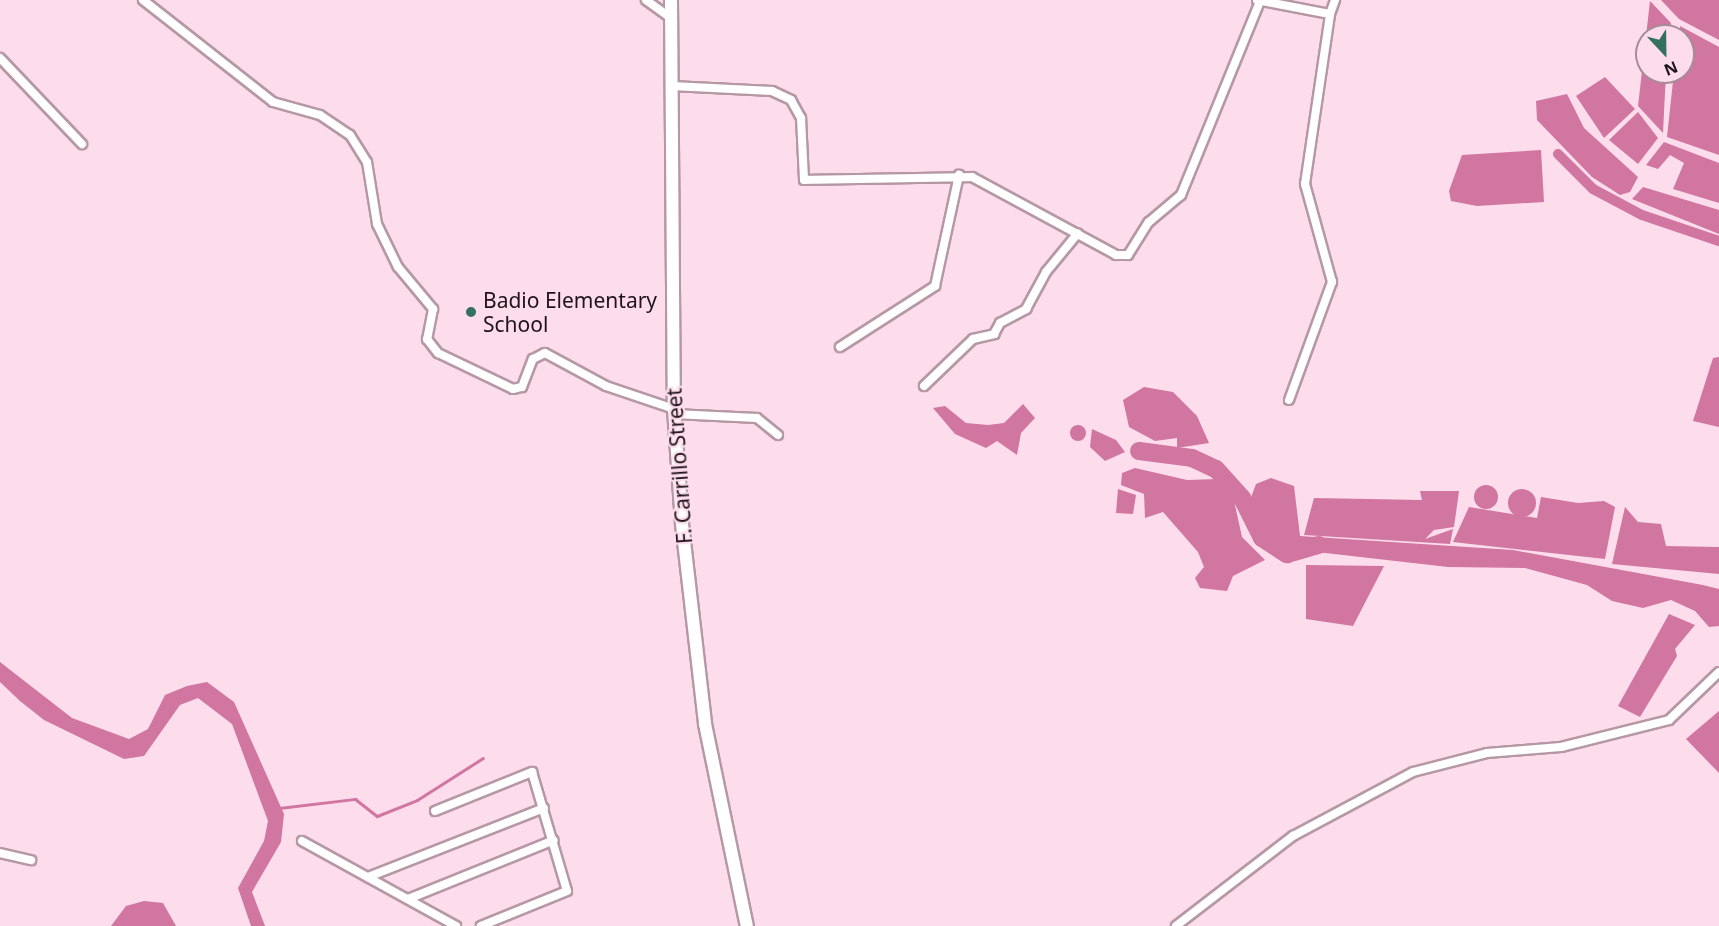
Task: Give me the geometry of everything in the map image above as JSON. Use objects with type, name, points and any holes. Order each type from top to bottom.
[{"type":"street","points":[[143,0],[273,102],[320,115],[350,135],[367,162],[377,224],[398,267],[433,309],[427,339],[438,353],[513,389],[522,387],[533,359],[545,353],[606,386],[674,412],[757,418],[778,435]]},
{"type":"street","points":[[646,0],[671,18]]},
{"type":"street","name":"F. Carrillo Street","points":[[671,0],[674,412],[705,724],[747,926]]},
{"type":"street","points":[[1289,400],[1332,282],[1305,184],[1330,14],[1335,0]]},
{"type":"street","points":[[672,86],[772,92],[791,100],[801,118],[804,180],[958,176],[1077,233],[1116,255],[1128,255],[1149,222],[1181,195],[1258,2],[1330,14]]},
{"type":"street","points":[[0,58],[82,144]]},
{"type":"street","points":[[840,347],[935,286],[958,176]]},
{"type":"street","points":[[924,386],[973,339],[994,334],[1000,323],[1026,309],[1046,272],[1077,233]]},
{"type":"street","points":[[1176,926],[1293,836],[1413,772],[1487,753],[1561,747],[1669,720],[1719,672]]},
{"type":"street","points":[[435,811],[532,772],[554,840],[567,891],[481,926]]},
{"type":"street","points":[[368,877],[544,808]]},
{"type":"street","points":[[408,899],[554,840]]},
{"type":"street","points":[[302,841],[456,926]]},
{"type":"street","points":[[0,853],[31,860]]},
{"type":"shaded area","points":[[1661,0],[1719,0],[1719,40],[1695,27],[1695,24],[1689,24],[1679,19]]},
{"type":"shaded area","points":[[1650,1],[1671,23],[1671,24],[1647,24]]},
{"type":"shaded area","points":[[1695,34],[1719,47],[1719,155],[1667,137],[1673,84],[1695,84]]},
{"type":"shaded area","points":[[1605,77],[1635,109],[1604,138],[1576,96]]},
{"type":"shaded area","points":[[1641,84],[1665,84],[1663,133],[1638,106]]},
{"type":"shaded area","points":[[1567,94],[1584,128],[1638,177],[1630,192],[1620,195],[1592,177],[1537,120],[1536,101]]},
{"type":"shaded area","points":[[1638,112],[1658,138],[1638,164],[1609,140]]},
{"type":"shaded area","points":[[1664,142],[1719,163],[1719,203],[1673,189],[1684,163],[1670,155],[1658,169],[1646,165]]},
{"type":"shaded area","points":[[1541,150],[1544,202],[1477,206],[1451,201],[1449,191],[1462,155]]},
{"type":"shaded area","points":[[1643,187],[1719,210],[1719,234],[1632,199]]},
{"type":"shaded area","points":[[1719,357],[1719,427],[1693,421],[1713,358]]},
{"type":"shaded area","points":[[1144,387],[1173,392],[1197,416],[1209,443],[1177,448],[1177,438],[1155,441],[1129,427],[1123,400]]},
{"type":"shaded area","points":[[1023,404],[1035,418],[1021,433],[1017,455],[997,441],[986,448],[955,434],[933,408],[945,406],[966,423],[988,425],[1004,423]]},
{"type":"shaded area","points":[[1078,425],[1086,433],[1078,441],[1070,433]]},
{"type":"shaded area","points":[[1092,429],[1116,440],[1125,452],[1105,461],[1090,447]]},
{"type":"shaded area","points":[[1135,468],[1187,480],[1218,479],[1233,496],[1242,537],[1265,560],[1233,576],[1227,591],[1200,588],[1195,578],[1204,567],[1198,552],[1163,512],[1145,518],[1144,494],[1121,485],[1122,473]]},
{"type":"shaded area","points":[[1271,478],[1294,486],[1300,536],[1513,550],[1703,585],[1719,589],[1719,626],[1709,627],[1695,611],[1671,600],[1643,608],[1612,601],[1587,585],[1525,568],[1448,567],[1299,550],[1277,541],[1246,511],[1256,484]]},
{"type":"shaded area","points":[[1486,485],[1495,488],[1498,497],[1495,506],[1486,509],[1477,506],[1474,497],[1477,488]]},
{"type":"shaded area","points":[[1118,489],[1136,495],[1133,514],[1116,513]]},
{"type":"shaded area","points":[[1522,489],[1532,493],[1536,503],[1532,513],[1522,517],[1512,513],[1508,503],[1512,493]]},
{"type":"shaded area","points":[[1420,491],[1459,491],[1454,527],[1434,530],[1425,539],[1453,529],[1450,544],[1304,535],[1314,498],[1422,500]]},
{"type":"shaded area","points":[[1541,497],[1578,503],[1604,501],[1615,507],[1605,559],[1453,542],[1469,507],[1537,518]]},
{"type":"shaded area","points":[[1625,507],[1638,522],[1661,524],[1666,546],[1719,547],[1719,574],[1612,564]]},
{"type":"shaded area","points":[[1306,565],[1384,566],[1353,626],[1306,619]]},
{"type":"shaded area","points":[[1669,614],[1695,625],[1675,649],[1677,656],[1640,717],[1618,706]]},
{"type":"shaded area","points":[[0,662],[72,718],[129,739],[148,729],[165,695],[187,686],[207,682],[234,702],[284,814],[281,842],[252,892],[265,926],[251,926],[238,888],[264,841],[268,821],[232,724],[198,698],[180,705],[144,756],[124,759],[44,720],[0,682]]},
{"type":"shaded area","points":[[1719,711],[1719,773],[1686,739]]},
{"type":"shaded area","points":[[144,901],[163,903],[176,926],[111,926],[126,906]]},
{"type":"waterway","points":[[1558,154],[1593,189],[1642,215],[1719,241]]},
{"type":"waterway","points":[[1139,451],[1192,458],[1216,469],[1242,498],[1262,538],[1287,554],[1319,545]]},
{"type":"waterway","points":[[279,808],[355,799],[377,816],[417,800],[483,758]]},
{"type":"place","name":"Badio Elementary School","points":[[471,312]]}]
